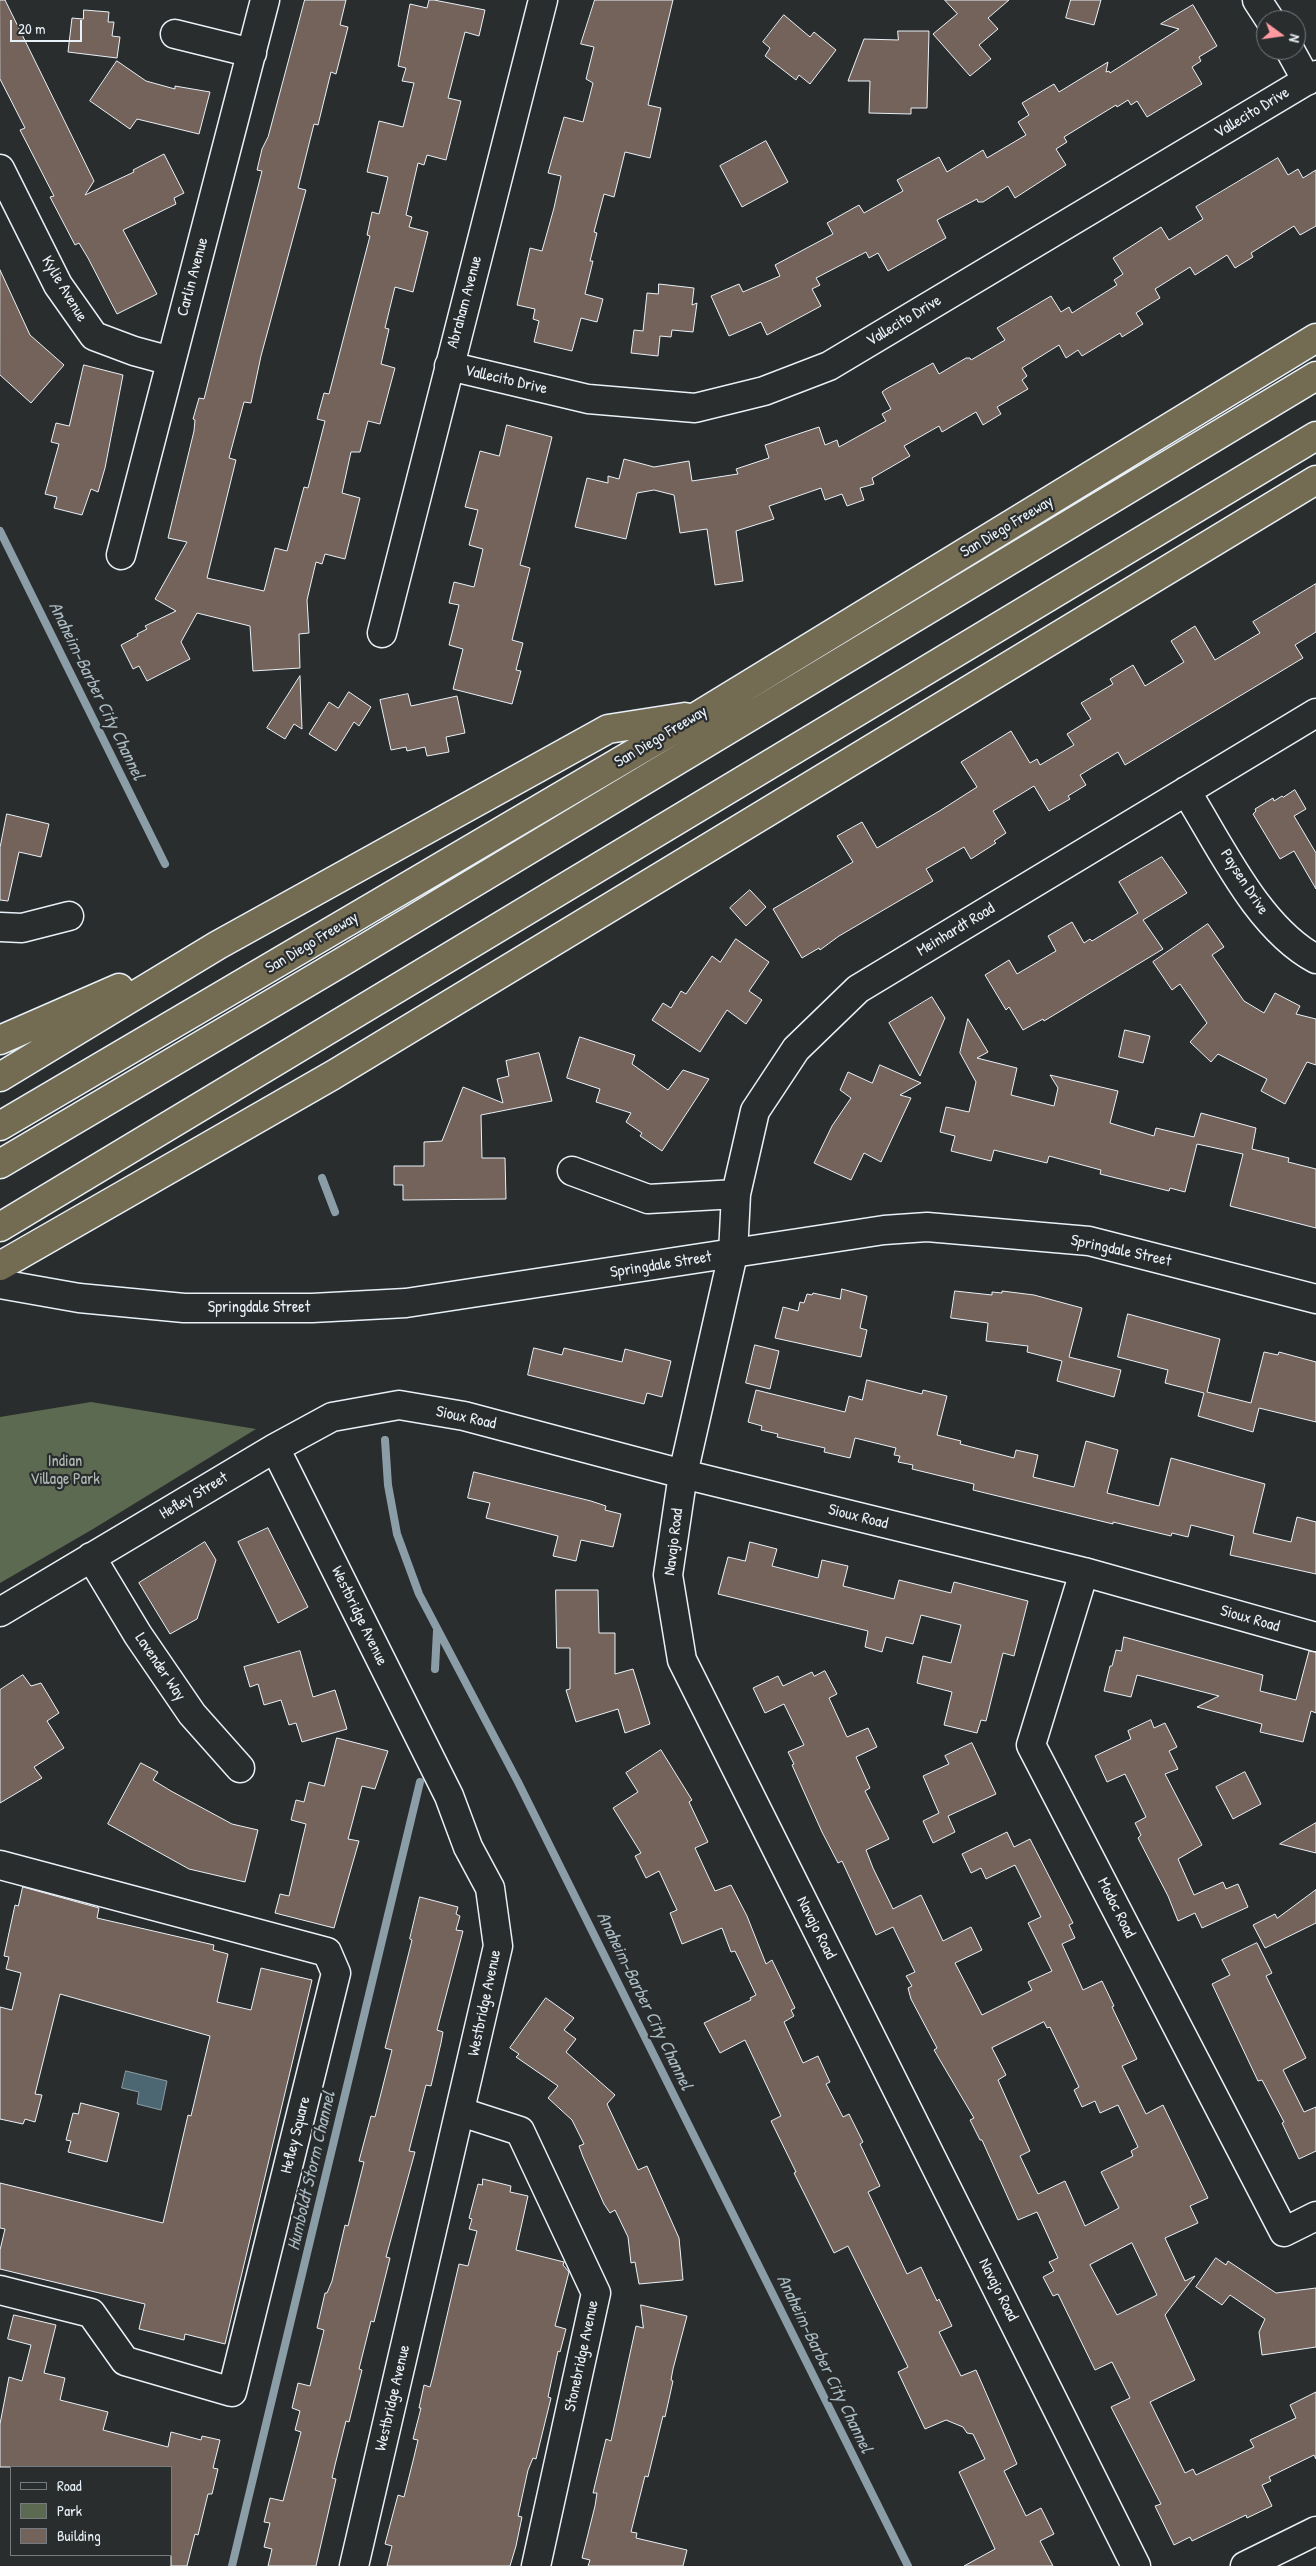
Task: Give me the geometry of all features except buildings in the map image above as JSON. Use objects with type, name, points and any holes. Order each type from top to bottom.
[{"type":"highway","name":"San Diego Freeway","points":[[0,1126],[699,715],[1316,338]]},
{"type":"highway","points":[[0,1164],[350,957],[1316,376]]},
{"type":"highway","points":[[0,1227],[1316,436]]},
{"type":"highway","points":[[0,1266],[333,1075],[1316,480]]},
{"type":"highway","points":[[0,1077],[218,945],[608,729],[699,715]]},
{"type":"highway","points":[[0,1040],[218,945]]},
{"type":"street","name":"Carlin Avenue","points":[[121,555],[265,0]]},
{"type":"street","name":"Abraham Avenue","points":[[382,634],[448,366],[543,0]]},
{"type":"street","points":[[175,34],[252,53]]},
{"type":"street","points":[[1298,60],[1311,78]]},
{"type":"street","name":"Vallecito Drive","points":[[448,366],[588,399],[617,402],[695,408],[764,391],[829,366],[1311,78]]},
{"type":"street","name":"Kylie Avenue","points":[[0,169],[58,285],[94,336],[134,352],[171,361]]},
{"type":"street","name":"Meinhardt Road","points":[[733,1254],[736,1194],[755,1112],[796,1049],[858,989],[1316,714]]},
{"type":"street","name":"Paysen Drive","points":[[1186,792],[1260,911],[1298,949],[1316,959]]},
{"type":"street","points":[[0,927],[22,928],[69,916]]},
{"type":"street","points":[[572,1172],[648,1200],[736,1194]]},
{"type":"street","name":"Springdale Street","points":[[0,1284],[78,1298],[184,1308],[312,1308],[406,1303],[884,1230],[927,1227],[1089,1241],[1316,1299]]},
{"type":"street","name":"Navajo Road","points":[[733,1254],[683,1474],[668,1574],[682,1660],[1136,2566]]},
{"type":"street","name":"Sioux Road","points":[[399,1405],[464,1416],[683,1474],[1084,1572],[1316,1637]]},
{"type":"street","name":"Hefley Street","points":[[0,1612],[275,1448],[332,1417],[399,1405]]},
{"type":"street","name":"Westbridge Avenue","points":[[275,1448],[449,1796],[468,1847],[490,1888],[498,1946],[461,2112],[354,2566]]},
{"type":"street","name":"Lavender Way","points":[[91,1557],[138,1635],[192,1714],[240,1768]]},
{"type":"street","name":"Modoc Road","points":[[1084,1572],[1031,1745],[1284,2232],[1316,2216]]},
{"type":"street","name":"Hefley Square","points":[[0,1865],[326,1952],[336,1974],[232,2392],[125,2361],[91,2313],[0,2290]]},
{"type":"street","name":"Stonebridge Avenue","points":[[461,2112],[520,2131],[596,2293],[536,2566]]},
{"type":"street","points":[[1245,2566],[1316,2531]]},
{"type":"green space","name":"Indian Village Park","points":[[91,1402],[256,1429],[93,1529],[0,1583],[0,1417]]},
{"type":"water","points":[[126,2071],[167,2081],[161,2110],[137,2104],[139,2092],[122,2088]]},
{"type":"waterway","name":"Anaheim-Barber City Channel","points":[[0,531],[165,864]]},
{"type":"waterway","points":[[322,1178],[335,1212]]},
{"type":"waterway","name":"Anaheim-Barber City Channel","points":[[385,1440],[388,1485],[397,1534],[419,1594],[518,1782],[908,2566]]},
{"type":"waterway","points":[[435,1669],[437,1631]]},
{"type":"waterway","name":"Humboldt Storm Channel","points":[[232,2566],[420,1782]]}]
